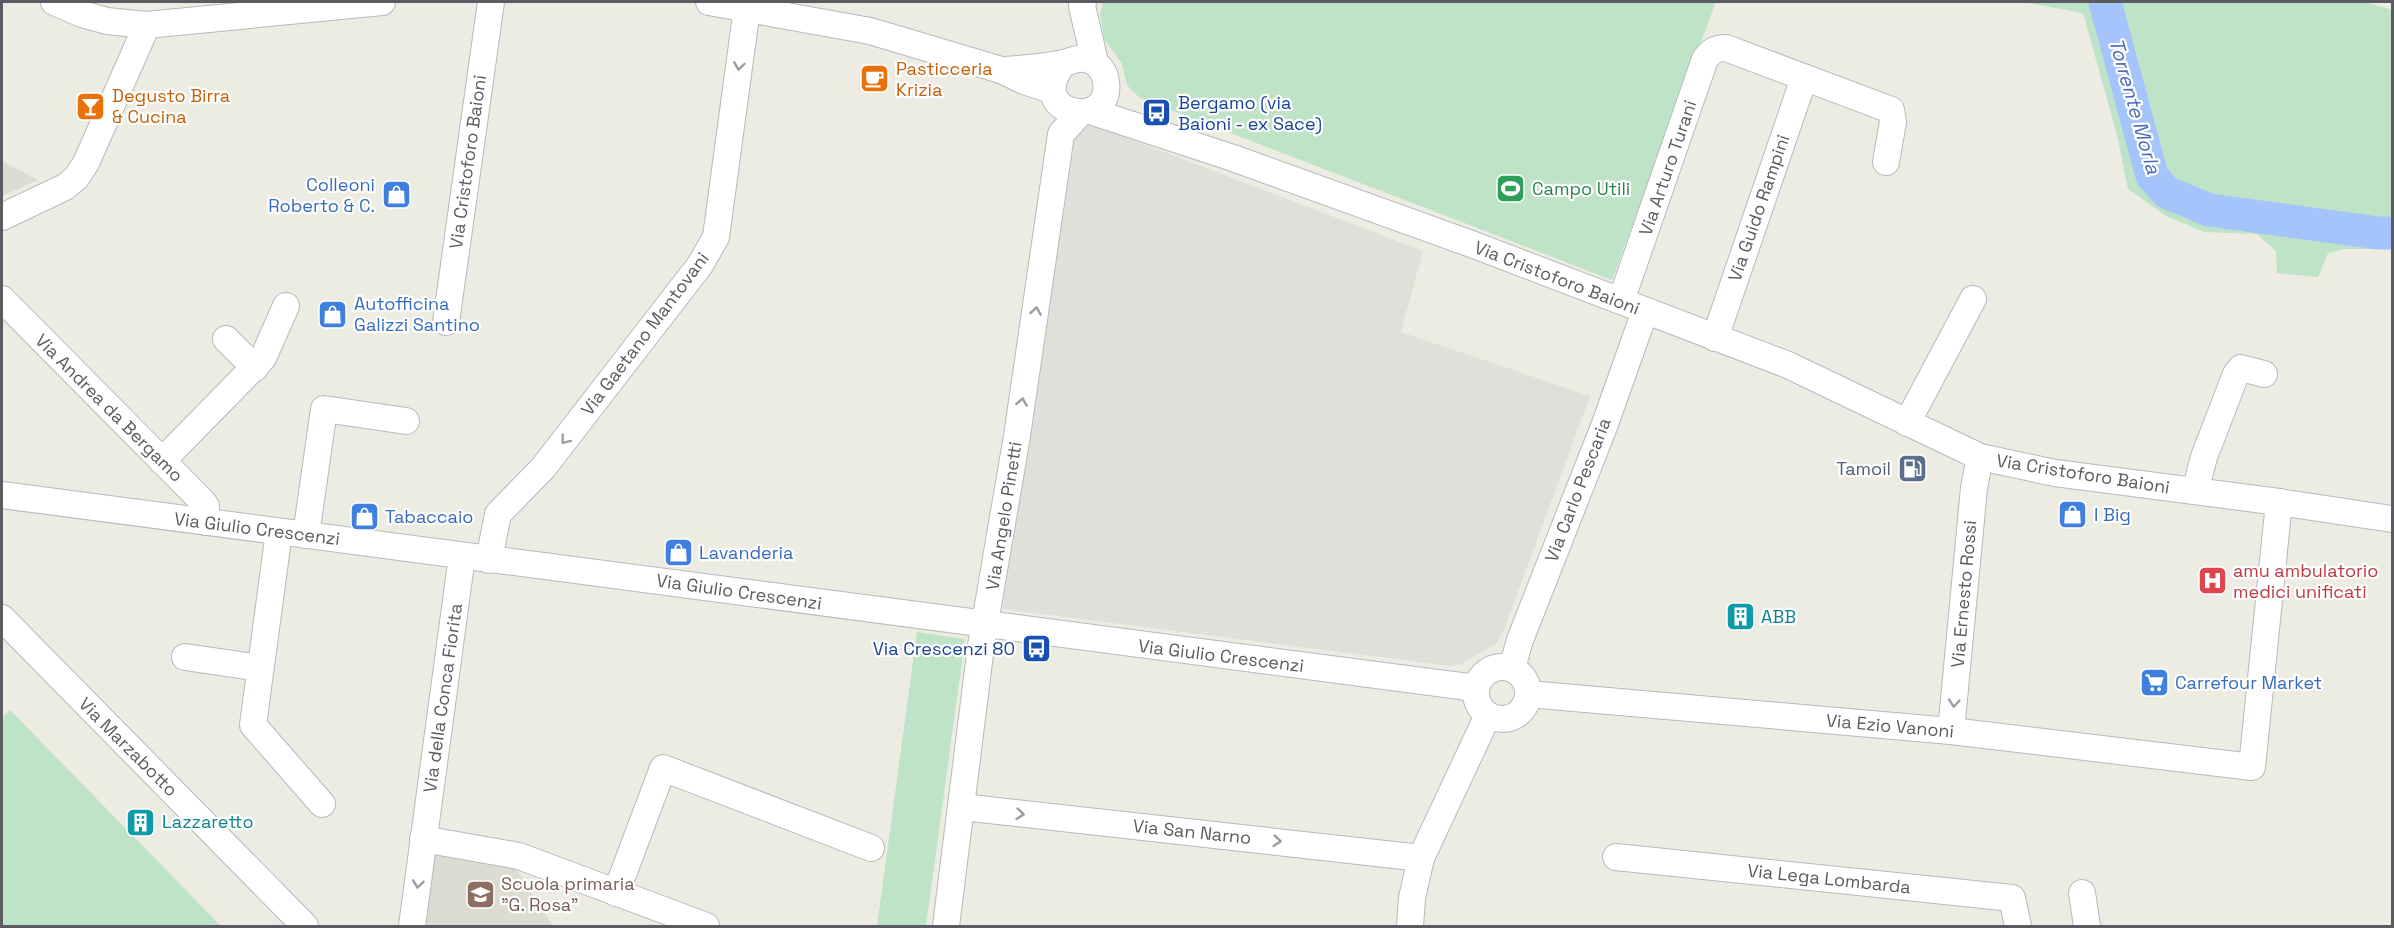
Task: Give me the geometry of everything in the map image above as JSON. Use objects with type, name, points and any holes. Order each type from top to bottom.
[{"type":"street","points":[[54,2],[106,21],[147,25],[382,2]]},
{"type":"street","name":"Via Cristoforo Baioni","points":[[446,322],[491,2]]},
{"type":"street","name":"Via Cristoforo Baioni","points":[[709,2],[747,8],[778,7],[870,31],[1000,70],[1052,90],[1058,102],[1067,110],[1085,112],[1200,147],[1474,245],[1818,378],[1980,457],[2055,473],[2279,501],[2392,519]]},
{"type":"street","points":[[1052,90],[1054,75],[1077,62],[1083,4]]},
{"type":"street","name":"Via Gaetano Mantovani","points":[[489,560],[498,514],[543,468],[700,265],[716,237],[747,8]]},
{"type":"street","points":[[2,217],[65,187],[76,178],[86,163],[147,25]]},
{"type":"street","name":"Via Arturo Turani","points":[[1622,301],[1705,59],[1717,48],[1726,48],[1804,78]]},
{"type":"street","name":"Via Cristoforo Baioni","points":[[1000,70],[1077,62],[1104,72],[1107,86],[1127,111],[1200,147]]},
{"type":"street","points":[[1804,78],[1891,110],[1893,122],[1886,162]]},
{"type":"street","name":"Via Guido Rampini","points":[[1715,338],[1804,78]]},
{"type":"street","points":[[1085,112],[1099,105],[1105,96],[1107,86]]},
{"type":"street","name":"Via Angelo Pinetti","points":[[946,927],[985,626],[1017,436],[1061,134],[1085,112]]},
{"type":"street","name":"Via Andrea da Bergamo","points":[[2,299],[206,506],[206,522]]},
{"type":"street","points":[[1907,423],[1973,299]]},
{"type":"street","points":[[162,461],[255,368],[263,358],[286,306]]},
{"type":"street","name":"Via Carlo Pescaria","points":[[1512,668],[1520,640],[1605,424],[1645,311]]},
{"type":"street","points":[[226,339],[255,368]]},
{"type":"street","name":"Via Cristoforo Baioni","points":[[2195,491],[2204,457],[2236,374],[2241,368],[2264,374]]},
{"type":"street","points":[[306,535],[324,409],[406,421]]},
{"type":"street","name":"Via Ernesto Rossi","points":[[1951,731],[1974,488],[1980,457]]},
{"type":"street","name":"Via Giulio Crescenzi","points":[[2,495],[985,626],[1476,688]]},
{"type":"street","name":"Via Ezio Vanoni","points":[[1528,693],[1951,731],[2252,767],[2279,501]]},
{"type":"street","points":[[279,532],[253,725],[322,804]]},
{"type":"street","name":"Via della Conca Fiorita","points":[[412,927],[462,556]]},
{"type":"street","name":"Via Marzabotto","points":[[2,618],[10,637],[299,925]]},
{"type":"street","points":[[185,657],[260,668]]},
{"type":"street","points":[[1506,666],[1512,668],[1521,675],[1526,683],[1528,693],[1525,705],[1516,715],[1503,719],[1488,715],[1478,702],[1476,688],[1481,676],[1492,668],[1506,666]]},
{"type":"street","points":[[1410,927],[1412,898],[1421,858],[1488,715]]},
{"type":"street","points":[[616,893],[663,768],[871,848]]},
{"type":"street","name":"Via San Narno","points":[[962,807],[1421,858]]},
{"type":"street","points":[[423,839],[519,856],[706,927]]},
{"type":"street","name":"Via Lega Lombarda","points":[[1616,857],[2012,898],[2018,927]]},
{"type":"street","points":[[2082,893],[2087,927]]},
{"type":"shaded area","points":[[1088,123],[1423,251],[1401,332],[1590,396],[1504,630],[1496,644],[1461,664],[1451,666],[1003,609],[1005,568],[1068,143]]},
{"type":"shaded area","points":[[2,161],[38,180],[2,196]]},
{"type":"shaded area","name":"Scuola primaria \"G. Rosa\"","points":[[434,848],[512,862],[553,926],[422,926]]},
{"type":"green space","name":"Campo Utili","points":[[1103,2],[1716,2],[1612,280],[1140,98],[1127,85],[1122,64],[1104,39],[1100,14]]},
{"type":"green space","points":[[2022,2],[2366,2],[2392,10],[2392,249],[2345,249],[2328,253],[2318,277],[2277,273],[2276,251],[2257,234],[2204,232],[2166,216],[2128,189],[2117,135],[2083,13]]},
{"type":"green space","points":[[917,632],[965,639],[926,926],[877,926]]},
{"type":"green space","points":[[10,710],[221,926],[2,926],[2,718]]},
{"type":"waterway","name":"Torrente Morla","points":[[2105,2],[2152,176],[2166,192],[2209,210],[2392,233]]},
{"type":"place","name":"Pasticceria Krizia","points":[[875,79]]},
{"type":"place","name":"Degusto Birra & Cucina","points":[[91,106]]},
{"type":"place","name":"Bergamo (via Baioni - ex Sace)","points":[[1157,113]]},
{"type":"place","name":"Campo Utili","points":[[1511,189]]},
{"type":"place","name":"Colleoni Roberto & C.","points":[[396,195]]},
{"type":"place","name":"Autofficina Galizzi Santino","points":[[333,314]]},
{"type":"place","name":"Tamoil","points":[[1912,469]]},
{"type":"place","name":"I Big","points":[[2073,515]]},
{"type":"place","name":"Tabaccaio","points":[[364,517]]},
{"type":"place","name":"Lavanderia","points":[[678,553]]},
{"type":"place","name":"amu ambulatorio medici unificati","points":[[2212,581]]},
{"type":"place","name":"ABB","points":[[1740,617]]},
{"type":"place","name":"Via Crescenzi 80","points":[[1036,649]]},
{"type":"place","name":"Carrefour Market","points":[[2154,683]]},
{"type":"place","name":"Lazzaretto","points":[[141,822]]},
{"type":"place","name":"Scuola primaria \"G. Rosa\"","points":[[480,894]]}]
